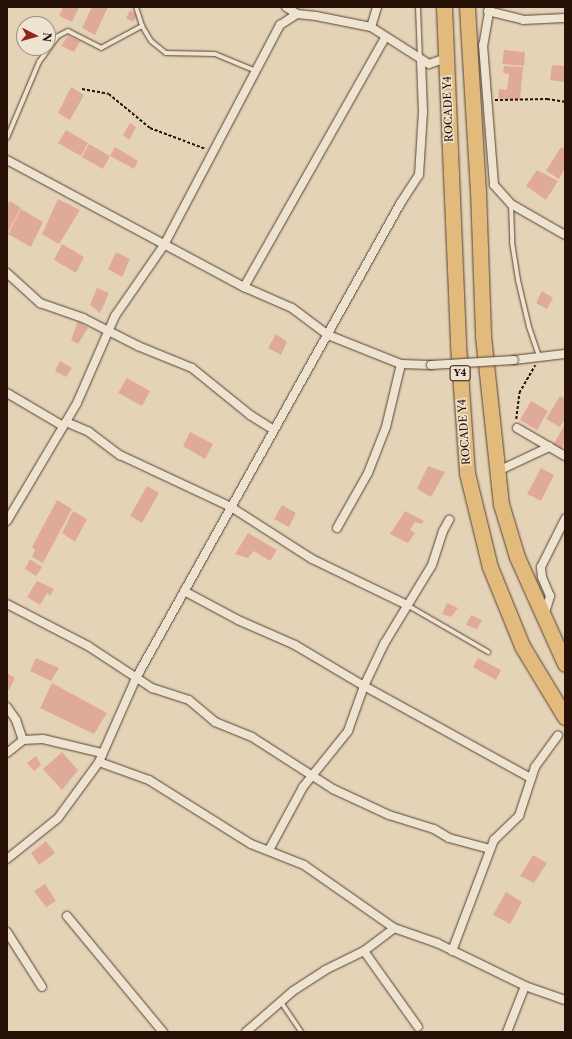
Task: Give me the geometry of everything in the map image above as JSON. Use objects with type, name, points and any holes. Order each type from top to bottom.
[{"type":"highway","name":"ROCADE Y4","points":[[444,7],[458,344],[467,473],[490,567],[522,646],[565,717]]},
{"type":"highway","name":"Y4","points":[[467,7],[478,190],[483,336],[496,472],[501,504],[517,557],[542,619],[565,664]]},
{"type":"street","points":[[286,7],[297,14],[371,27],[420,61],[429,64],[446,58]]},
{"type":"street","points":[[371,27],[377,7]]},
{"type":"street","points":[[565,18],[523,20],[489,9],[482,45],[494,185],[511,204],[565,235]]},
{"type":"street","points":[[7,521],[65,424],[93,371],[108,330],[164,245],[280,25],[297,14]]},
{"type":"street","points":[[244,287],[385,38]]},
{"type":"street","points":[[7,859],[58,818],[98,762],[136,678],[184,590],[400,204],[419,175],[423,112],[420,61]]},
{"type":"street","points":[[7,160],[244,287],[292,308],[328,335],[401,364],[431,365],[514,360],[565,354]]},
{"type":"street","points":[[7,273],[40,303],[70,313],[108,330],[138,346],[192,368],[250,415],[274,430]]},
{"type":"street","points":[[337,528],[368,473],[386,427],[401,364]]},
{"type":"street","points":[[7,393],[65,424],[89,432],[120,455],[231,507],[312,560],[407,605]]},
{"type":"street","points":[[517,428],[565,456]]},
{"type":"street","points":[[496,472],[550,447]]},
{"type":"street","points":[[542,619],[550,596],[542,577],[541,567],[565,519]]},
{"type":"street","points":[[269,850],[303,788],[348,731],[364,686],[407,605],[432,565],[443,531],[450,520]]},
{"type":"street","points":[[184,590],[238,620],[295,645],[364,686],[531,778]]},
{"type":"street","points":[[7,604],[88,646],[152,688],[189,700],[219,724],[252,737],[313,774],[333,789],[389,815],[434,829],[465,844],[490,849]]},
{"type":"street","points":[[7,707],[16,720],[23,740]]},
{"type":"street","points":[[452,951],[490,849],[498,834],[519,816],[531,778],[540,758],[558,735]]},
{"type":"street","points":[[7,753],[23,740],[43,739],[102,753]]},
{"type":"street","points":[[98,762],[149,780],[251,844],[304,865],[394,928],[452,951],[525,986],[565,1000]]},
{"type":"street","points":[[67,916],[163,1032]]},
{"type":"street","points":[[246,1032],[281,1002],[325,970],[364,951],[394,928]]},
{"type":"street","points":[[7,932],[42,987]]},
{"type":"street","points":[[364,951],[418,1026]]},
{"type":"street","points":[[507,1032],[525,986]]},
{"type":"lane","points":[[136,7],[142,26],[151,41],[166,53],[215,54],[256,71]]},
{"type":"lane","points":[[418,7],[420,61]]},
{"type":"lane","points":[[7,138],[39,62],[58,36],[68,31],[101,48],[142,26]]},
{"type":"lane","points":[[511,204],[512,242],[517,272],[529,327],[539,356]]},
{"type":"lane","points":[[407,605],[488,652]]},
{"type":"lane","points":[[281,1002],[301,1032]]},
{"type":"path","points":[[82,89],[109,94],[150,128],[213,151]]},
{"type":"path","points":[[487,99],[547,99],[565,102]]},
{"type":"path","points":[[517,428],[515,419],[519,393],[539,356]]},
{"type":"building","points":[[63,7],[79,7],[72,22],[59,16]]},
{"type":"building","points":[[92,7],[108,7],[95,35],[82,28]]},
{"type":"building","points":[[130,10],[137,15],[133,22],[126,18]]},
{"type":"building","points":[[68,36],[80,41],[74,52],[61,46]]},
{"type":"building","points":[[504,50],[525,52],[524,66],[502,64]]},
{"type":"building","points":[[552,65],[565,66],[564,82],[550,80]]},
{"type":"building","points":[[504,66],[523,67],[520,100],[498,98],[499,89],[507,90],[509,74],[503,73]]},
{"type":"building","points":[[71,87],[84,95],[70,120],[58,113]]},
{"type":"building","points":[[130,123],[136,127],[129,140],[123,135]]},
{"type":"building","points":[[66,130],[88,143],[81,156],[58,143]]},
{"type":"building","points":[[89,144],[110,156],[103,169],[82,157]]},
{"type":"building","points":[[115,147],[138,161],[134,169],[110,156]]},
{"type":"building","points":[[561,147],[565,149],[565,168],[559,179],[546,171]]},
{"type":"building","points":[[537,170],[558,181],[546,200],[526,186]]},
{"type":"building","points":[[58,199],[80,210],[59,244],[42,234]]},
{"type":"building","points":[[10,201],[21,208],[7,233],[7,205]]},
{"type":"building","points":[[21,209],[43,222],[31,247],[8,234]]},
{"type":"building","points":[[62,244],[84,257],[76,273],[54,260]]},
{"type":"building","points":[[116,252],[130,259],[122,277],[108,269]]},
{"type":"building","points":[[97,288],[109,293],[100,313],[90,305]]},
{"type":"building","points":[[542,291],[553,298],[547,309],[536,303]]},
{"type":"building","points":[[78,321],[88,328],[78,344],[71,340]]},
{"type":"building","points":[[276,334],[287,342],[281,355],[268,348]]},
{"type":"building","points":[[60,361],[72,368],[66,377],[55,371]]},
{"type":"building","points":[[127,378],[150,391],[142,406],[118,393]]},
{"type":"building","points":[[560,396],[565,399],[565,419],[560,427],[546,419]]},
{"type":"building","points":[[531,401],[548,411],[537,430],[520,420]]},
{"type":"building","points":[[564,426],[565,442],[561,450],[553,445]]},
{"type":"building","points":[[190,432],[213,444],[205,459],[183,446]]},
{"type":"building","points":[[428,466],[445,472],[431,497],[417,489]]},
{"type":"building","points":[[541,468],[554,475],[541,501],[527,494]]},
{"type":"building","points":[[147,486],[159,493],[142,523],[130,516]]},
{"type":"building","points":[[57,500],[72,509],[43,563],[32,557],[35,550],[32,547]]},
{"type":"building","points":[[282,505],[296,513],[289,527],[274,519]]},
{"type":"building","points":[[73,511],[87,519],[75,542],[62,533]]},
{"type":"building","points":[[405,511],[424,521],[421,524],[415,522],[410,530],[415,533],[408,543],[390,534]]},
{"type":"building","points":[[248,533],[277,550],[270,561],[254,551],[248,558],[235,554]]},
{"type":"building","points":[[30,559],[42,567],[36,576],[25,569]]},
{"type":"building","points":[[37,581],[54,589],[50,596],[47,593],[40,605],[27,597]]},
{"type":"building","points":[[447,603],[458,608],[451,617],[442,614]]},
{"type":"building","points":[[471,615],[482,620],[477,629],[466,625]]},
{"type":"building","points":[[36,658],[59,668],[51,681],[30,671]]},
{"type":"building","points":[[478,658],[501,670],[496,680],[473,667]]},
{"type":"building","points":[[7,673],[15,678],[9,690],[7,689]]},
{"type":"building","points":[[52,683],[107,713],[94,734],[40,708]]},
{"type":"building","points":[[62,752],[78,770],[62,790],[43,769]]},
{"type":"building","points":[[36,756],[41,765],[34,771],[27,763]]},
{"type":"building","points":[[46,841],[55,853],[39,865],[31,853]]},
{"type":"building","points":[[533,855],[547,863],[534,883],[520,876]]},
{"type":"building","points":[[45,884],[56,901],[46,907],[34,891]]},
{"type":"building","points":[[506,892],[522,902],[510,924],[493,915]]}]
